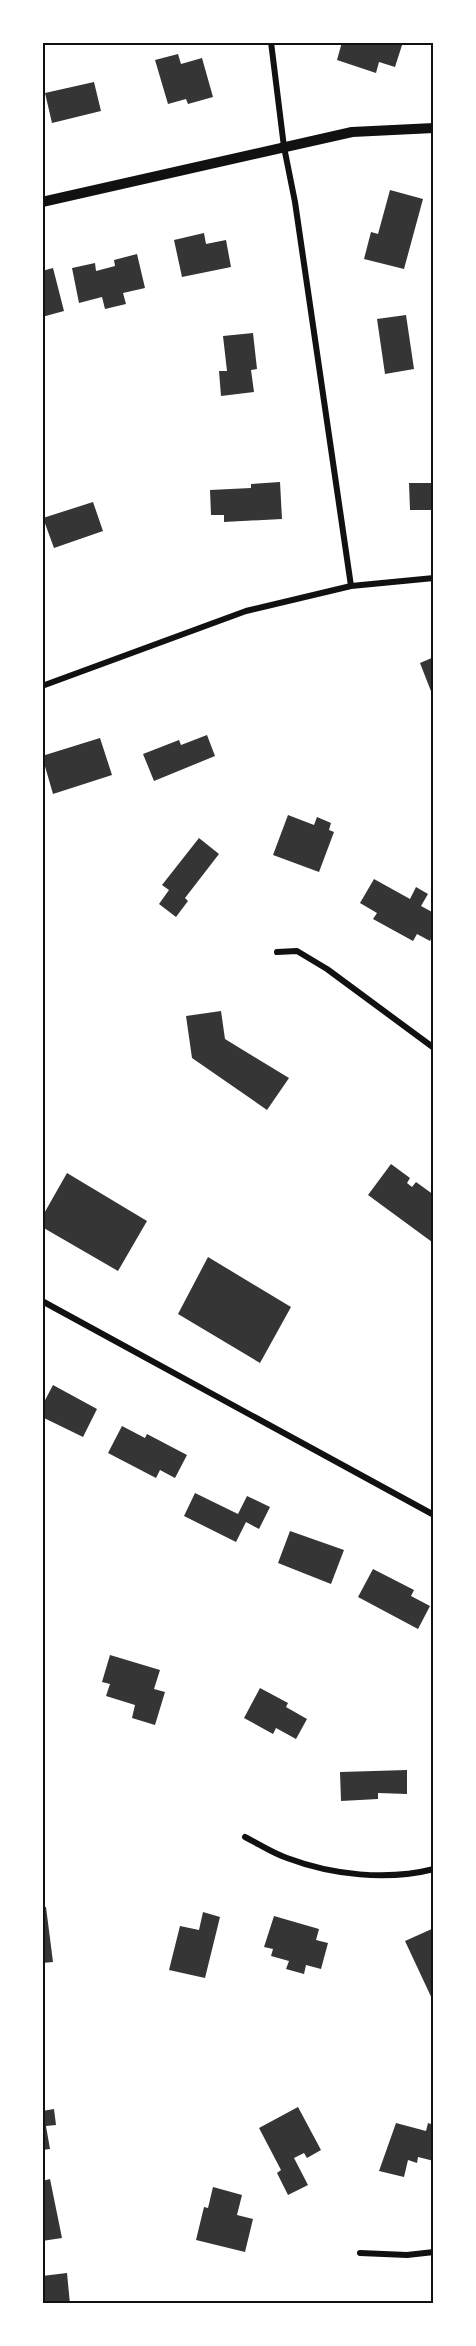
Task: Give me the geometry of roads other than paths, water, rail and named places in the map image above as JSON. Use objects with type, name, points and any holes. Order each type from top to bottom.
[{"type":"street","points":[[271,42],[284,147],[351,586]]},
{"type":"street","points":[[42,202],[352,132],[434,128]]},
{"type":"street","points":[[42,686],[246,611],[351,586],[434,578]]},
{"type":"street","points":[[277,952],[297,951],[327,969],[434,1048]]},
{"type":"street","points":[[42,1301],[434,1515]]},
{"type":"street","points":[[245,1837],[286,1858],[333,1870],[379,1876],[434,1869]]},
{"type":"street","points":[[360,2253],[407,2255],[434,2252]]}]
